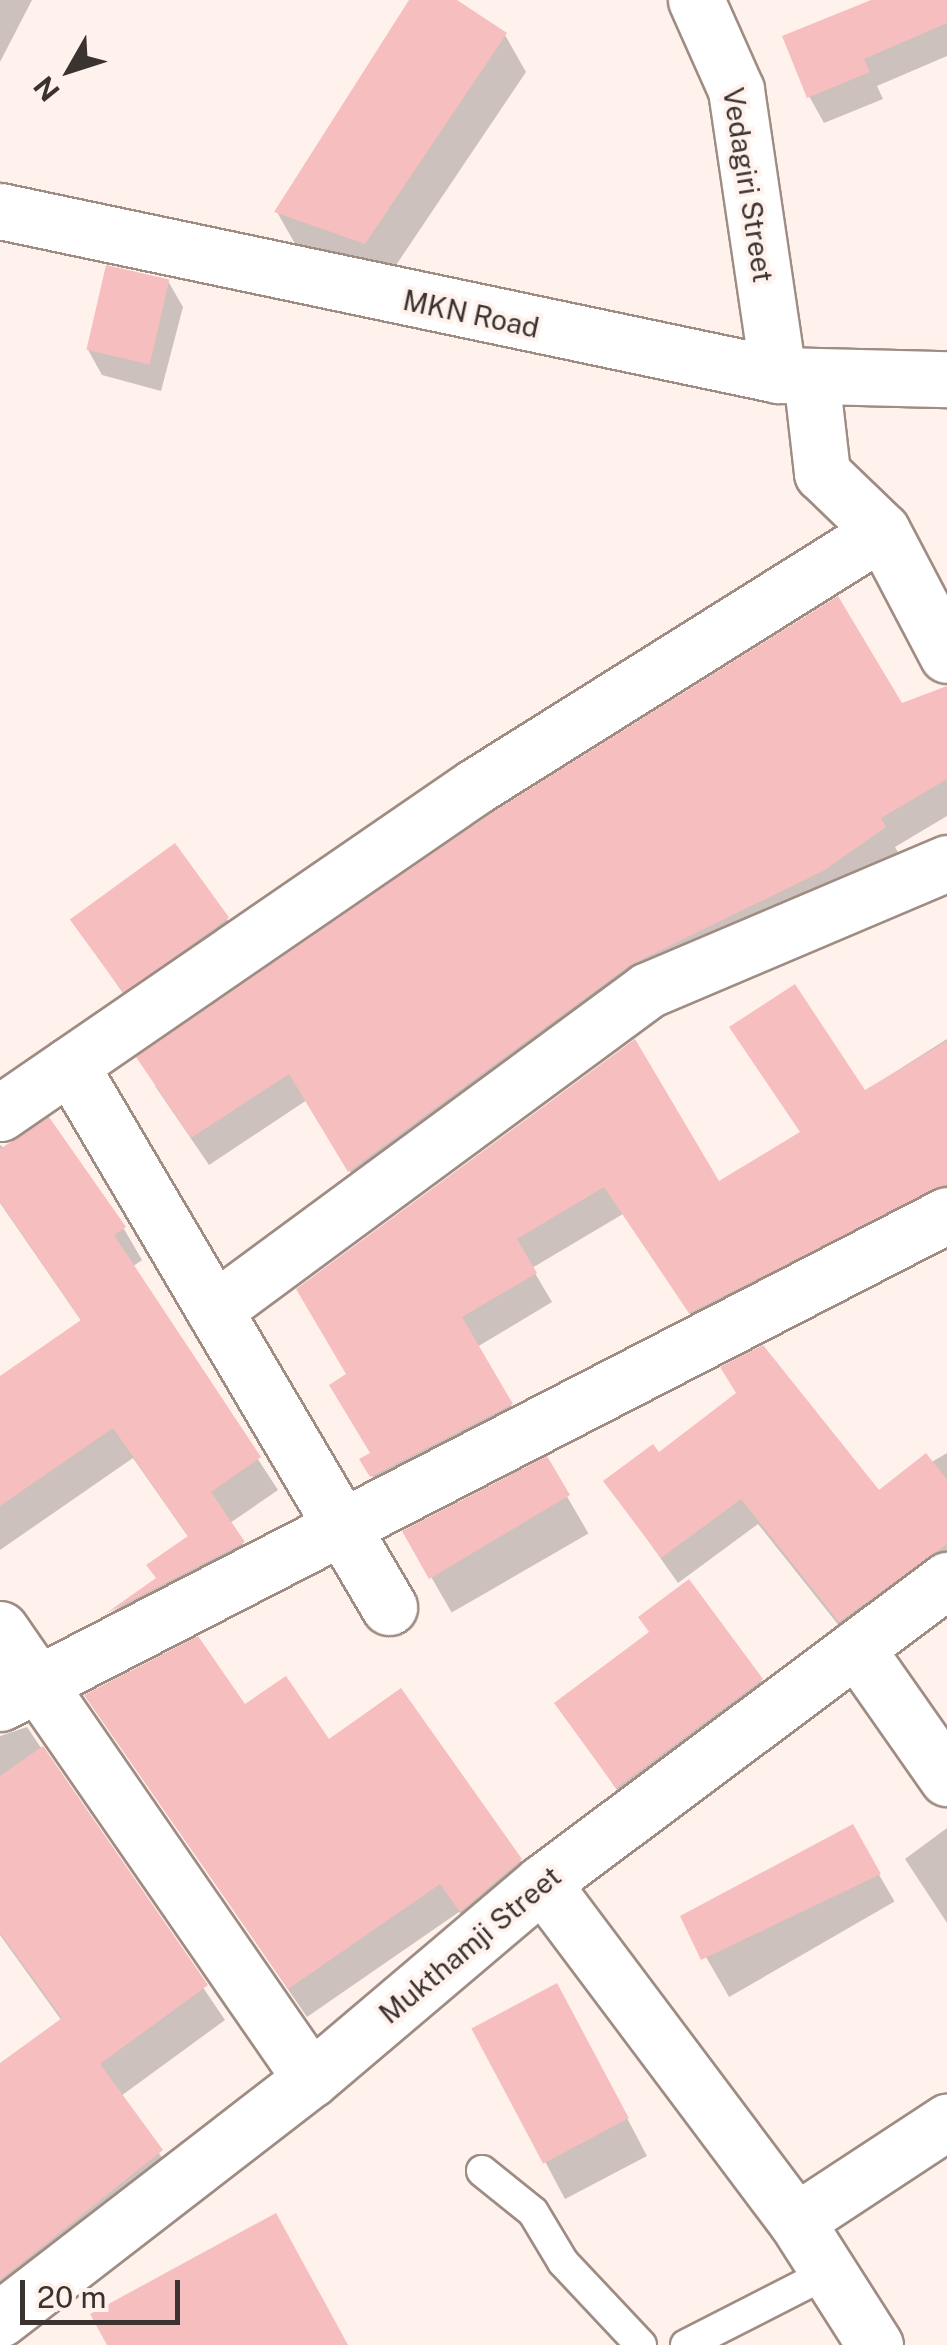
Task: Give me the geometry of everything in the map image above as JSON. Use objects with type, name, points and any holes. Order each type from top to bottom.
[{"type":"street","name":"Vedagiri Street","points":[[696,0],[736,90],[795,376],[822,473],[882,531],[947,654]]},
{"type":"street","name":"MKN Road","points":[[0,210],[795,376],[947,379]]},
{"type":"street","points":[[0,1114],[476,786],[882,531]]},
{"type":"street","points":[[214,1310],[648,990],[947,863]]},
{"type":"street","points":[[70,1065],[390,1606]]},
{"type":"street","points":[[0,1703],[938,1240]]},
{"type":"street","name":"Mukthamji Street","points":[[0,2319],[311,2079],[542,1883],[947,1580]]},
{"type":"street","points":[[0,1629],[311,2079]]},
{"type":"street","points":[[856,1648],[947,1778]]},
{"type":"street","points":[[542,1883],[796,2221],[876,2345]]},
{"type":"street","points":[[796,2221],[947,2122]]},
{"type":"lane","points":[[482,2172],[532,2212],[562,2262],[641,2345]]},
{"type":"lane","points":[[686,2345],[829,2272]]},
{"type":"building","points":[[409,0],[457,0],[507,33],[365,244],[274,212]]},
{"type":"building","points":[[871,0],[947,0],[947,23],[864,59],[870,72],[807,98],[782,36]]},
{"type":"building","points":[[106,265],[169,280],[150,364],[86,350]]},
{"type":"building","points":[[838,596],[902,703],[947,686],[947,779],[881,818],[886,827],[823,871],[630,965],[348,1172],[289,1074],[191,1138],[136,1057],[493,812]]},
{"type":"building","points":[[175,843],[229,917],[124,994],[70,919]]},
{"type":"building","points":[[795,984],[865,1090],[947,1041],[947,1184],[689,1313],[604,1187],[517,1239],[537,1273],[462,1317],[513,1404],[370,1477],[359,1459],[370,1453],[329,1385],[346,1374],[296,1289],[635,1039],[719,1181],[800,1132],[729,1027]]},
{"type":"building","points":[[49,1117],[126,1227],[114,1235],[261,1457],[211,1492],[245,1542],[105,1614],[156,1578],[146,1565],[188,1536],[113,1428],[0,1506],[0,1376],[81,1320],[0,1202],[0,1149]]},
{"type":"building","points":[[763,1345],[879,1490],[926,1453],[947,1480],[947,1544],[839,1622],[741,1499],[661,1558],[603,1481],[653,1444],[659,1452],[736,1393],[720,1367]]},
{"type":"building","points":[[547,1456],[570,1495],[429,1579],[402,1531]]},
{"type":"building","points":[[689,1579],[763,1679],[616,1788],[554,1703],[649,1632],[638,1617]]},
{"type":"building","points":[[198,1636],[245,1704],[286,1676],[329,1739],[401,1688],[522,1859],[460,1912],[440,1884],[288,1989],[84,1695]]},
{"type":"building","points":[[43,1746],[208,1985],[100,2064],[163,2150],[0,2280],[0,2063],[62,2018],[0,1933],[0,1776]]},
{"type":"building","points":[[853,1824],[881,1874],[701,1960],[680,1916]]},
{"type":"building","points":[[557,1983],[629,2118],[543,2164],[471,2029]]},
{"type":"building","points":[[276,2213],[348,2345],[107,2345],[90,2314]]}]
